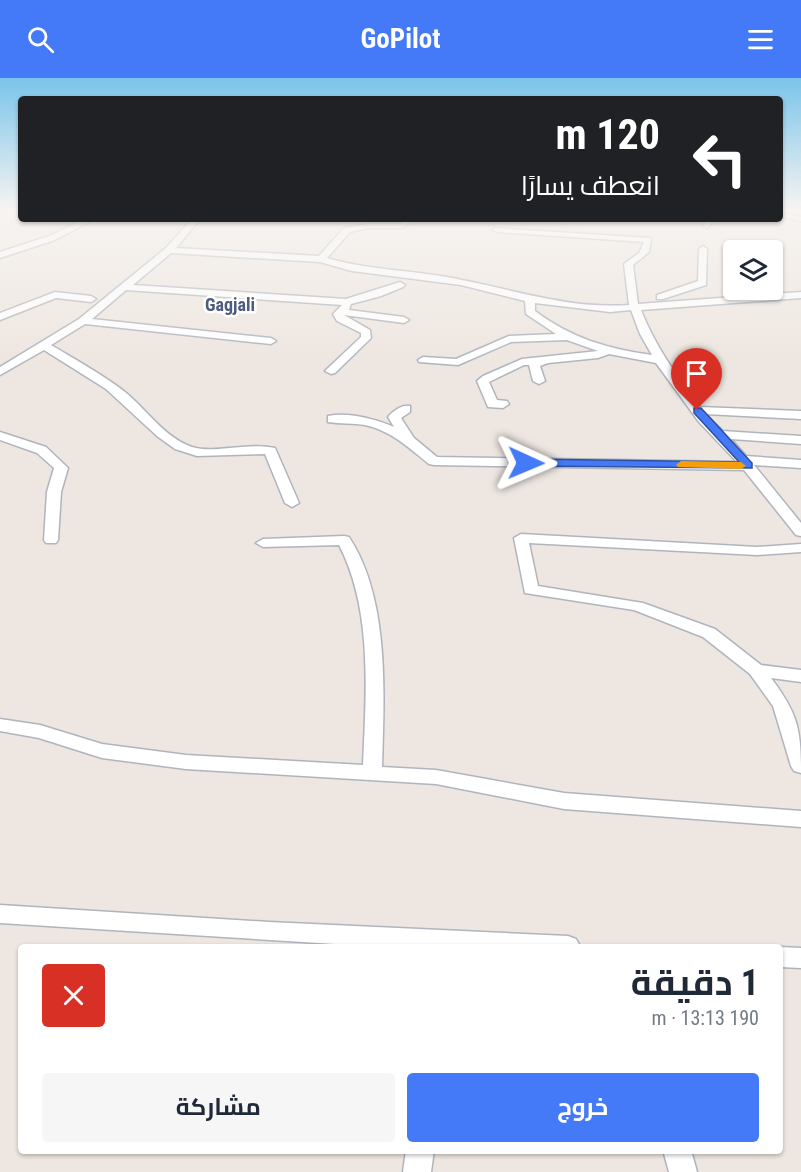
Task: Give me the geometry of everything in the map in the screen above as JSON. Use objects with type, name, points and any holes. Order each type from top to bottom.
[{"type":"street","points":[[0,372],[83,321],[156,261]]},
{"type":"street","points":[[328,261],[351,268],[461,282],[530,300],[610,309],[801,295]]},
{"type":"street","points":[[633,261],[628,264],[634,306],[645,334],[660,360],[697,410],[746,463],[801,532]]},
{"type":"street","points":[[634,306],[703,283],[703,261]]},
{"type":"street","points":[[331,371],[366,338],[366,332],[361,327],[341,319],[338,314],[343,307],[400,285]]},
{"type":"street","points":[[126,287],[343,307],[404,320]]},
{"type":"street","points":[[0,317],[47,296],[91,298]]},
{"type":"street","points":[[530,300],[530,312],[566,337],[605,352],[660,360]]},
{"type":"street","points":[[83,321],[271,340]]},
{"type":"street","points":[[423,360],[458,362],[509,339],[566,337]]},
{"type":"street","points":[[45,346],[118,392],[174,444],[191,451],[255,447],[270,451],[292,503]]},
{"type":"street","points":[[503,405],[492,404],[483,381],[486,378],[522,362],[598,355],[605,352]]},
{"type":"street","points":[[539,381],[534,365],[544,361]]},
{"type":"street","points":[[406,409],[394,417],[419,451],[434,461],[801,464]]},
{"type":"street","points":[[697,410],[801,415]]},
{"type":"street","points":[[332,420],[352,418],[377,424],[412,443]]},
{"type":"street","points":[[720,435],[801,440]]},
{"type":"street","points":[[0,436],[28,444],[50,454],[61,468],[54,492],[51,540]]},
{"type":"street","points":[[801,548],[757,551],[521,538],[531,590],[637,606],[709,633],[756,670],[782,705],[801,766]]},
{"type":"street","points":[[263,543],[344,540],[354,554],[371,637],[375,706],[372,773]]},
{"type":"street","points":[[756,670],[801,676]]},
{"type":"street","points":[[0,725],[40,732],[102,751],[186,762],[436,777],[564,801],[801,819]]},
{"type":"street","points":[[0,914],[269,932],[525,944]]},
{"type":"street","points":[[783,957],[801,958]]},
{"type":"street","points":[[417,1172],[419,1154]]},
{"type":"street","points":[[678,1154],[683,1172]]},
{"type":"slow traffic","points":[[681,465],[741,466]]},
{"type":"district","name":"Gagjali","points":[[230,305]]},
{"type":"route","points":[[526,463],[748,466],[697,410]]}]
